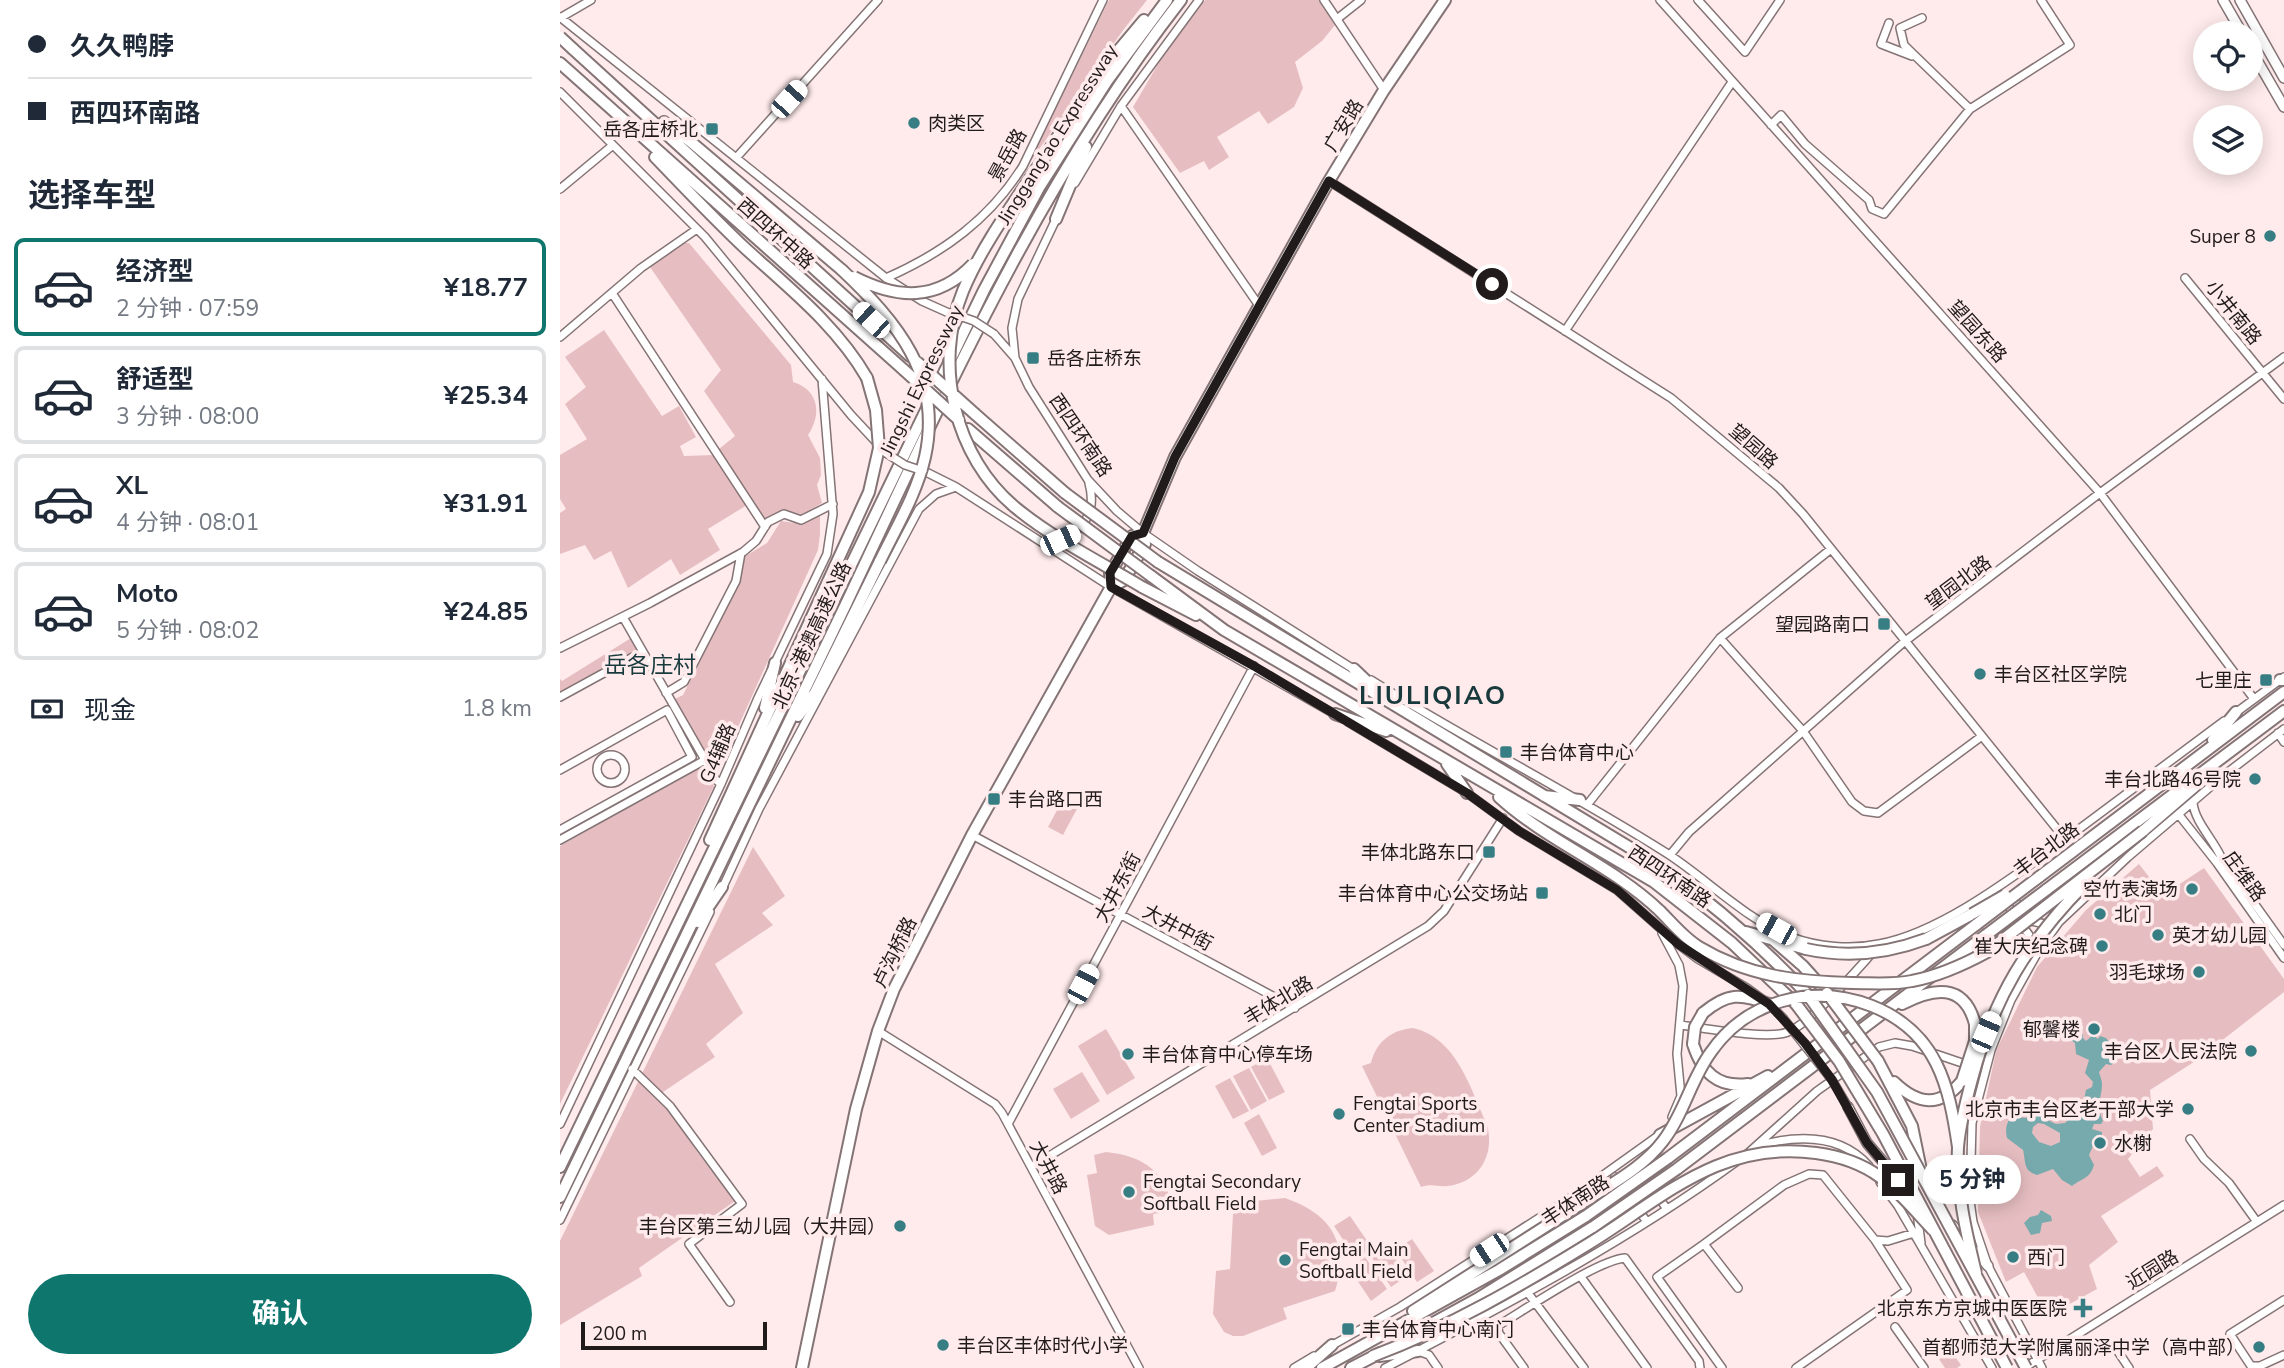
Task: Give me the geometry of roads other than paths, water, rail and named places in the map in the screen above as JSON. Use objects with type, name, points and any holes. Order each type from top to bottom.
[{"type":"highway","points":[[1164,0],[1097,76],[979,257],[963,292],[953,332],[951,386],[959,427],[981,468],[1014,507],[1142,587],[1224,630]]},
{"type":"highway","name":"Jinggang'ao Expressway","points":[[984,290],[1040,186],[1107,81],[1164,0]]},
{"type":"highway","name":"Jinggang'ao Expressway","points":[[1111,97],[1181,0]]},
{"type":"highway","name":"广安路","points":[[1111,587],[1124,580],[1146,544],[1143,533],[1175,457],[1329,181],[1384,90],[1445,0]]},
{"type":"highway","name":"西四环中路","points":[[560,40],[620,90],[910,356],[1065,493]]},
{"type":"highway","name":"西四环中路","points":[[560,63],[1058,507]]},
{"type":"highway","points":[[620,90],[691,142],[842,270],[878,304],[898,330],[917,363],[925,393],[928,418],[925,456],[914,490],[815,693],[783,735]]},
{"type":"highway","points":[[1056,219],[1072,177],[1111,97]]},
{"type":"highway","name":"北京-港澳高速公路","points":[[560,1197],[899,490],[998,292],[1051,191],[1111,97]]},
{"type":"highway","points":[[608,106],[710,215],[830,326],[852,351],[867,378],[876,410],[879,448],[869,492],[719,819],[664,953]]},
{"type":"highway","points":[[842,270],[878,289],[905,294],[933,290],[960,278],[979,257]]},
{"type":"highway","name":"Jingshi Expressway","points":[[890,485],[984,290]]},
{"type":"highway","name":"北京-港澳高速公路","points":[[561,1163],[890,485]]},
{"type":"highway","name":"西四环南路","points":[[1065,493],[1158,562],[1662,867],[1708,900],[1744,931],[1808,995],[1877,1092],[2025,1368]]},
{"type":"highway","name":"西四环南路","points":[[1058,507],[1224,630],[1654,882],[1732,943],[1796,1004],[1852,1081],[2007,1368]]},
{"type":"highway","name":"卢沟桥路","points":[[802,1368],[856,1109],[878,1031],[894,989],[972,835],[1111,587]]},
{"type":"highway","points":[[761,728],[775,663]]},
{"type":"highway","points":[[1354,669],[1393,706]]},
{"type":"highway","name":"丰台北路","points":[[1975,918],[2039,877],[2284,692]]},
{"type":"highway","name":"丰台北路","points":[[1836,1047],[2284,711]]},
{"type":"highway","points":[[2204,753],[2236,712]]},
{"type":"highway","points":[[1335,714],[1407,738]]},
{"type":"highway","points":[[1484,783],[1526,821],[1640,891],[1697,946],[1750,971],[1777,978],[1809,981],[1911,982],[1962,966],[1987,952],[2196,788],[2227,754]]},
{"type":"highway","points":[[1444,759],[1467,793]]},
{"type":"highway","points":[[1540,795],[1583,803]]},
{"type":"highway","points":[[1958,1147],[1964,1107],[1986,1032],[2001,996],[2019,964],[2061,908],[2143,831]]},
{"type":"highway","points":[[677,954],[722,887]]},
{"type":"highway","points":[[1744,931],[1830,954],[1880,953],[1905,947],[1975,918]]},
{"type":"highway","name":"丰体南路","points":[[1322,1368],[1499,1270],[1586,1216],[1830,1036],[1975,918]]},
{"type":"highway","points":[[1772,939],[1820,985],[1878,1061],[1912,1126],[1921,1170]]},
{"type":"highway","points":[[1875,1018],[1919,995],[1936,990],[1959,997],[1972,1014],[1975,1024],[1975,1041],[1962,1081],[1942,1099],[1919,1100],[1906,1094],[1887,1075]]},
{"type":"highway","points":[[1338,1360],[1639,1165],[1662,1142],[1681,1112],[1711,1051],[1728,1031],[1750,1014],[1774,1003],[1817,994],[1859,1000],[1894,1016],[1925,1045],[1947,1085],[1958,1147],[1963,1220],[1976,1273]]},
{"type":"highway","points":[[1755,1083],[1737,1086],[1712,1076],[1699,1062],[1693,1044],[1695,1027],[1703,1013],[1717,1001],[1734,996],[1769,1004]]},
{"type":"highway","name":"丰体南路","points":[[1351,1368],[1477,1299],[1593,1227],[1677,1169],[1836,1047]]},
{"type":"highway","points":[[1660,1135],[1798,1060]]},
{"type":"highway","points":[[1373,1356],[1417,1339],[1510,1293],[1695,1175],[1742,1156],[1786,1151],[1827,1155],[1849,1161],[1866,1168],[1894,1188],[1933,1230]]},
{"type":"highway","points":[[1306,1368],[1332,1345]]},
{"type":"highway","points":[[1373,1356],[1418,1351]]},
{"type":"main road","points":[[2223,0],[2235,21]]},
{"type":"main road","points":[[2240,0],[2283,75]]},
{"type":"main road","points":[[2263,71],[2284,107]]},
{"type":"main road","name":"西四环南路","points":[[1848,1107],[1867,1143],[1914,1198],[2007,1368]]},
{"type":"main road","points":[[1921,1170],[2025,1368]]},
{"type":"main road","points":[[1946,1218],[1988,1266]]},
{"type":"street","points":[[560,18],[591,0]]},
{"type":"street","points":[[736,158],[878,0]]},
{"type":"street","name":"景岳路","points":[[886,278],[921,263],[975,224],[1009,187],[1023,166],[1103,0]]},
{"type":"street","points":[[1015,358],[1012,328],[1018,299],[1056,219],[1121,106],[1199,0]]},
{"type":"street","points":[[1325,0],[1384,90]]},
{"type":"street","points":[[1337,19],[1361,0]]},
{"type":"street","name":"望园东路","points":[[1660,0],[2100,493],[2254,699]]},
{"type":"street","points":[[1698,0],[1745,52],[1780,0]]},
{"type":"street","points":[[1771,125],[1781,115],[1805,144],[1869,200],[1872,209],[1884,214],[1970,109],[2070,45],[2041,0]]},
{"type":"street","name":"西四环中路","points":[[560,18],[886,278],[922,301],[974,321],[994,334]]},
{"type":"street","points":[[1922,18],[1900,28],[1904,45],[1970,109]]},
{"type":"street","points":[[1889,23],[1881,44],[1916,57]]},
{"type":"street","points":[[560,40],[578,33]]},
{"type":"street","points":[[1565,331],[1732,82]]},
{"type":"street","points":[[560,92],[697,229],[822,379]]},
{"type":"street","points":[[1121,106],[1260,307]]},
{"type":"street","points":[[560,189],[613,145]]},
{"type":"street","name":"望园路","points":[[1329,181],[1690,412],[1779,488],[2065,839]]},
{"type":"street","points":[[560,337],[641,268],[697,229]]},
{"type":"street","name":"小井南路","points":[[2185,278],[2284,399]]},
{"type":"street","points":[[612,293],[765,527]]},
{"type":"street","name":"西四环南路","points":[[994,334],[1015,358],[1029,387],[1088,480],[1116,511],[1198,571],[1354,669],[1670,855],[1762,922],[1789,937],[1822,946],[1881,944]]},
{"type":"street","name":"望园北路","points":[[1670,855],[1689,832],[1905,642],[2284,356]]},
{"type":"street","name":"西四环南路","points":[[822,379],[886,453],[905,465],[956,487],[1111,587],[1254,666],[1467,793],[1519,831],[1617,890],[1659,929],[1698,959],[1729,976],[1769,1004],[1832,1080],[1848,1107]]},
{"type":"street","name":"G4辅路","points":[[560,1124],[722,785],[775,663],[827,554],[832,533],[832,504],[822,379]]},
{"type":"street","points":[[1047,546],[1073,534],[1087,517],[1093,497],[1088,480]]},
{"type":"street","points":[[560,1220],[759,809],[919,509],[936,494],[956,487]]},
{"type":"street","points":[[560,648],[741,553],[756,541],[768,522],[784,514],[800,520],[832,504]]},
{"type":"street","points":[[1583,803],[1720,638],[1831,549]]},
{"type":"street","points":[[666,693],[684,682],[736,582],[741,553]]},
{"type":"street","points":[[623,617],[715,779],[722,785]]},
{"type":"street","points":[[1720,638],[1803,731],[1852,802],[1864,811],[1878,813],[1982,736]]},
{"type":"street","points":[[560,697],[633,657]]},
{"type":"street","name":"大井东街","points":[[1007,1124],[1254,666]]},
{"type":"street","name":"丰台北路","points":[[1881,944],[1916,933],[2004,884],[2283,679]]},
{"type":"street","points":[[560,770],[667,710],[692,757],[560,839]]},
{"type":"street","points":[[2042,1368],[1988,1266],[1976,1235],[1970,1201],[1972,1123],[1991,1051],[2011,1000],[2039,950],[2059,922],[2098,883],[2281,731],[2284,742]]},
{"type":"street","points":[[599,748],[604,757]]},
{"type":"street","points":[[614,755],[624,763],[626,772],[618,782],[608,783],[600,778],[597,769],[604,757],[614,755]]},
{"type":"street","points":[[560,830],[705,760]]},
{"type":"street","points":[[618,782],[628,797]]},
{"type":"street","name":"庄维路","points":[[2193,803],[2194,814],[2214,841],[2221,857],[2284,944]]},
{"type":"street","name":"庄维路","points":[[2179,815],[2217,863],[2284,958]]},
{"type":"street","name":"丰体北路","points":[[1031,1167],[1419,932],[1436,919],[1503,818]]},
{"type":"street","name":"大井中街","points":[[972,835],[1295,1008]]},
{"type":"street","points":[[2004,884],[2007,892],[2031,921],[2043,925],[2059,922]]},
{"type":"street","points":[[1994,890],[2039,950]]},
{"type":"street","points":[[1659,929],[1679,965],[1682,976],[1677,1054],[1681,1096],[1669,1124],[1660,1135]]},
{"type":"street","points":[[1680,1025],[1773,1035],[1788,1032],[1839,989],[1881,944]]},
{"type":"street","name":"大井路","points":[[878,1031],[995,1104],[1139,1368]]},
{"type":"street","points":[[1385,1368],[1528,1293],[1647,1222],[1760,1145],[1789,1115],[1818,1091],[1879,1047],[1895,1043],[1912,1046],[1986,1070]]},
{"type":"street","points":[[632,1069],[670,1106],[742,1204],[689,1244],[730,1303]]},
{"type":"street","name":"丰体南路","points":[[1294,1368],[1400,1307],[1611,1171],[1660,1135]]},
{"type":"street","points":[[1760,1145],[1783,1139],[1810,1137],[1850,1150],[1866,1163],[1898,1206],[1992,1368]]},
{"type":"street","points":[[2190,1139],[2204,1159],[2229,1183],[2257,1222]]},
{"type":"street","points":[[1630,1157],[1667,1209]]},
{"type":"street","points":[[1611,1171],[1647,1222]]},
{"type":"street","points":[[1722,1368],[1657,1277],[1784,1185],[1809,1174],[1823,1175],[1875,1240],[1907,1290],[1796,1368]]},
{"type":"street","points":[[1914,1198],[1922,1247]]},
{"type":"street","name":"近园路","points":[[2025,1368],[2282,1208]]},
{"type":"street","points":[[1875,1240],[1888,1241],[1914,1233]]},
{"type":"street","points":[[1704,1244],[1738,1288]]},
{"type":"street","points":[[1524,1368],[1498,1332],[1499,1325],[1616,1258],[1625,1258],[1699,1360],[1700,1368]]},
{"type":"street","points":[[1581,1277],[1647,1368]]},
{"type":"street","points":[[1528,1293],[1584,1368]]},
{"type":"street","points":[[2284,1300],[2230,1334],[2251,1366],[2260,1366],[2284,1354]]},
{"type":"street","points":[[1895,1328],[1924,1368]]},
{"type":"street","points":[[1418,1351],[1429,1355],[1438,1368]]},
{"type":"street","points":[[2119,1353],[2129,1368]]},
{"type":"water","points":[[2077,1034],[2083,1035],[2086,1041],[2093,1035],[2098,1039],[2100,1036],[2106,1038],[2120,1055],[2111,1065],[2106,1064],[2099,1072],[2102,1084],[2099,1110],[2103,1121],[2101,1124],[2094,1124],[2092,1129],[2102,1132],[2102,1136],[2097,1137],[2089,1155],[2094,1165],[2090,1173],[2072,1186],[2062,1180],[2053,1169],[2037,1175],[2029,1171],[2023,1150],[2007,1138],[2006,1132],[2007,1123],[2013,1116],[2026,1118],[2031,1112],[2056,1124],[2065,1123],[2069,1119],[2069,1105],[2084,1100],[2086,1090],[2092,1087],[2093,1082],[2085,1073],[2089,1060],[2076,1054],[2075,1043],[2071,1040]],"holes":[[[2038,1123],[2060,1133],[2060,1142],[2051,1146],[2039,1142],[2032,1133],[2033,1127]]]},
{"type":"water","points":[[2041,1210],[2051,1216],[2052,1221],[2042,1223],[2040,1233],[2031,1235],[2024,1223],[2030,1217],[2038,1215]]},
{"type":"place","name":"肉类区","points":[[914,123]]},
{"type":"place","name":"岳各庄桥北","points":[[712,129]]},
{"type":"place","name":"Super 8","points":[[2270,236]]},
{"type":"place","name":"岳各庄桥东","points":[[1033,358]]},
{"type":"place","name":"望园路南口","points":[[1884,624]]},
{"type":"place","name":"丰台区社区学院","points":[[1980,674]]},
{"type":"place","name":"七里庄","points":[[2266,680]]},
{"type":"place","name":"丰台体育中心","points":[[1506,752]]},
{"type":"place","name":"丰台北路46号院","points":[[2255,779]]},
{"type":"place","name":"丰台路口西","points":[[994,799]]},
{"type":"place","name":"丰体北路东口","points":[[1489,852]]},
{"type":"place","name":"空竹表演场","points":[[2192,889]]},
{"type":"place","name":"丰台体育中心公交场站","points":[[1542,893]]},
{"type":"place","name":"北门","points":[[2100,914]]},
{"type":"place","name":"英才幼儿园","points":[[2158,935]]},
{"type":"place","name":"崔大庆纪念碑","points":[[2102,946]]},
{"type":"place","name":"羽毛球场","points":[[2199,972]]},
{"type":"place","name":"郁馨楼","points":[[2094,1029]]},
{"type":"place","name":"丰台区人民法院","points":[[2251,1051]]},
{"type":"place","name":"丰台体育中心停车场","points":[[1128,1054]]},
{"type":"place","name":"北京市丰台区老干部大学","points":[[2188,1109]]},
{"type":"place","name":"Fengtai Sports Center Stadium","points":[[1339,1114]]},
{"type":"place","name":"水榭","points":[[2100,1143]]},
{"type":"place","name":"Fengtai Secondary Softball Field","points":[[1129,1192]]},
{"type":"place","name":"丰台区第三幼儿园（大井园）","points":[[900,1226]]},
{"type":"place","name":"西门","points":[[2013,1257]]},
{"type":"place","name":"Fengtai Main Softball Field","points":[[1285,1260]]},
{"type":"place","name":"北京东方京城中医医院","points":[[2083,1308]]},
{"type":"place","name":"丰台体育中心南门","points":[[1348,1329]]},
{"type":"place","name":"丰台区丰体时代小学","points":[[943,1345]]},
{"type":"place","name":"首都师范大学附属丽泽中学（高中部）","points":[[2259,1347]]},
{"type":"district","name":"岳各庄村","points":[[650,665]]},
{"type":"district","name":"LIULIQIAO","points":[[1433,695]]}]
